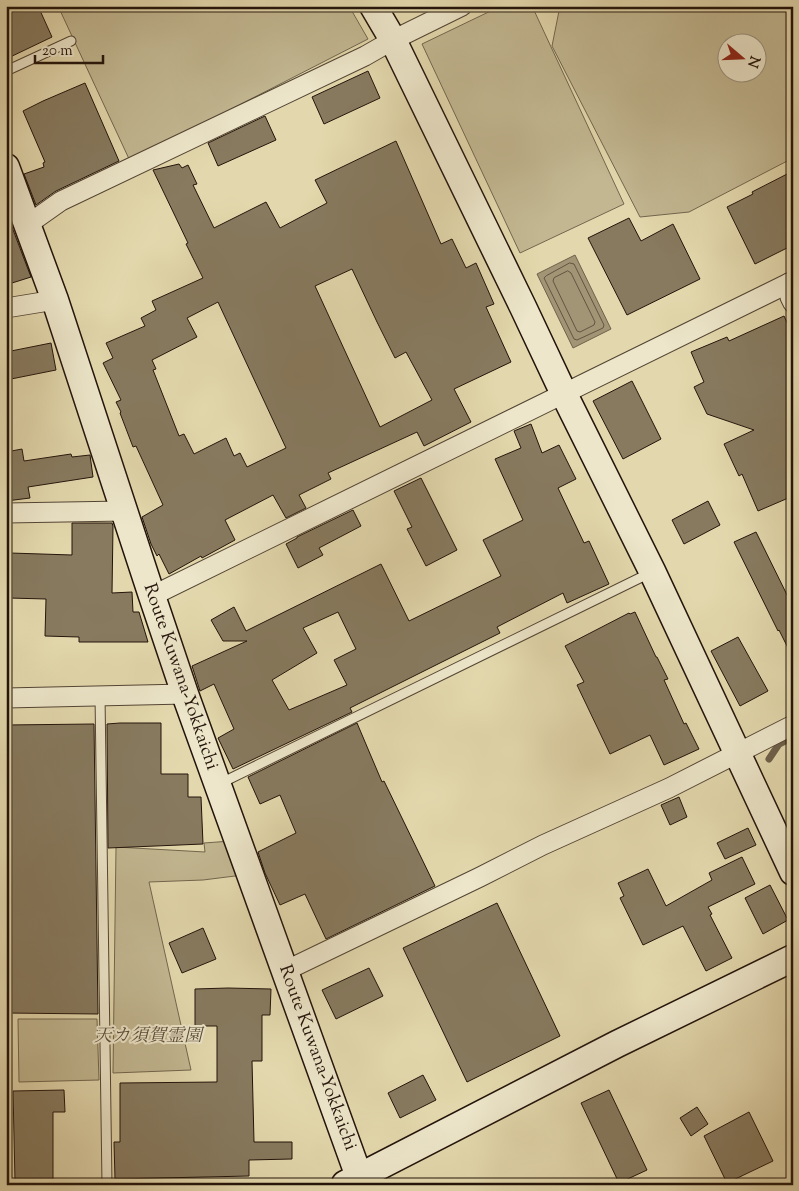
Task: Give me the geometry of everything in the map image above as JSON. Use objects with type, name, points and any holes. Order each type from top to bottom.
[{"type":"street","points":[[373,6],[392,40],[652,571],[793,872]]},
{"type":"street","points":[[27,225],[61,201],[365,56],[392,40],[462,6]]},
{"type":"street","name":"Route Kuwana-Yokkaichi","points":[[6,167],[55,300],[185,694],[285,971],[355,1182]]},
{"type":"street","points":[[152,596],[791,282],[790,298],[793,303]]},
{"type":"street","points":[[6,308],[55,300]]},
{"type":"street","points":[[6,513],[124,511]]},
{"type":"street","points":[[6,698],[185,694]]},
{"type":"street","points":[[285,971],[543,845],[669,788],[736,752],[793,725]]},
{"type":"street","points":[[355,1182],[617,1044],[793,958]]},
{"type":"lane","points":[[6,71],[71,41]]},
{"type":"lane","points":[[217,784],[652,571]]},
{"type":"lane","points":[[100,696],[107,1185]]},
{"type":"green space","points":[[58,6],[349,6],[368,39],[130,161]]},
{"type":"green space","points":[[501,6],[532,6],[624,204],[520,253],[422,44]]},
{"type":"green space","points":[[560,6],[793,6],[793,158],[689,212],[640,217],[552,46]]},
{"type":"green space","name":"天カ須賀霊園","points":[[231,841],[243,875],[203,880],[149,882],[191,1070],[113,1073],[116,847],[205,852],[204,843]]},
{"type":"green space","points":[[18,1019],[97,1019],[99,1080],[19,1082]]},
{"type":"water","points":[[575,255],[611,329],[573,348],[537,274]]},
{"type":"building","points":[[6,6],[38,6],[52,37],[6,59]]},
{"type":"building","points":[[368,71],[380,98],[324,124],[312,97]]},
{"type":"building","points":[[85,83],[119,161],[56,191],[36,205],[24,174],[44,167],[43,163],[45,162],[23,111]]},
{"type":"building","points":[[265,116],[276,140],[218,166],[208,143]]},
{"type":"building","points":[[396,141],[441,244],[452,239],[466,268],[476,263],[494,304],[486,307],[511,362],[454,389],[471,422],[424,446],[417,432],[328,473],[331,479],[299,495],[306,508],[286,518],[273,495],[225,520],[235,540],[169,574],[159,554],[157,556],[151,544],[142,517],[163,505],[136,446],[133,447],[116,402],[121,400],[103,363],[113,358],[106,343],[145,326],[141,318],[156,310],[152,301],[203,278],[153,170],[179,164],[182,168],[188,165],[197,184],[193,185],[214,228],[266,202],[280,228],[327,203],[315,180]],"holes":[[[352,269],[395,358],[406,352],[432,400],[380,427],[315,286]],[[218,302],[286,448],[247,467],[240,453],[234,456],[226,438],[194,454],[184,434],[179,436],[153,370],[156,369],[152,360],[197,337],[187,318]]]},
{"type":"building","points":[[793,171],[793,245],[755,264],[727,207]]},
{"type":"building","points":[[6,214],[31,277],[12,283],[6,265]]},
{"type":"building","points":[[629,218],[641,241],[673,224],[700,279],[627,315],[588,238]]},
{"type":"building","points":[[784,316],[793,335],[793,496],[758,511],[742,474],[739,476],[724,444],[754,430],[707,414],[694,387],[704,382],[691,352],[727,337],[729,341]]},
{"type":"building","points":[[51,343],[56,370],[6,380],[6,352]]},
{"type":"building","points":[[632,381],[661,439],[623,459],[593,401]]},
{"type":"building","points":[[531,424],[542,453],[559,445],[576,479],[558,488],[584,543],[589,541],[609,584],[567,603],[563,593],[497,627],[500,633],[350,708],[352,712],[233,769],[218,738],[234,729],[214,684],[200,691],[192,666],[247,641],[223,641],[211,620],[234,607],[246,631],[381,564],[409,621],[501,576],[483,540],[523,520],[495,459],[521,448],[514,431]],"holes":[[[338,612],[356,649],[334,660],[347,685],[289,710],[272,680],[317,653],[303,628]]]},
{"type":"building","points":[[22,449],[24,461],[71,454],[72,457],[90,455],[93,477],[28,487],[30,498],[6,501],[6,452]]},
{"type":"building","points":[[421,478],[457,550],[426,566],[407,529],[412,527],[394,491]]},
{"type":"building","points":[[708,501],[720,525],[684,544],[672,520]]},
{"type":"building","points":[[353,510],[361,526],[319,548],[323,555],[298,568],[286,544]]},
{"type":"building","points":[[72,523],[112,523],[112,593],[132,592],[133,612],[139,612],[148,642],[79,642],[79,637],[45,636],[46,599],[9,598],[10,553],[72,555]]},
{"type":"building","points":[[756,532],[793,607],[793,658],[734,542]]},
{"type":"building","points":[[635,612],[668,679],[664,680],[684,724],[686,723],[699,749],[664,765],[650,735],[610,754],[577,685],[584,682],[565,646],[629,613]]},
{"type":"building","points":[[738,637],[768,691],[740,706],[711,651]]},
{"type":"building","points":[[161,723],[161,774],[188,774],[188,797],[201,797],[203,844],[108,848],[107,724]]},
{"type":"building","points":[[357,723],[382,782],[384,781],[435,886],[326,939],[305,894],[280,905],[265,873],[258,852],[296,833],[280,795],[260,804],[248,777]]},
{"type":"building","points":[[94,724],[98,1014],[6,1013],[6,725]]},
{"type":"building","points":[[679,797],[687,817],[670,825],[661,805]]},
{"type":"building","points":[[748,828],[756,845],[725,859],[717,843]]},
{"type":"building","points":[[742,857],[755,884],[708,907],[712,914],[710,915],[732,958],[706,971],[683,926],[643,945],[620,898],[624,896],[618,883],[648,869],[666,906],[712,880],[709,873]]},
{"type":"building","points":[[770,885],[788,920],[763,934],[745,898]]},
{"type":"building","points":[[497,903],[560,1036],[467,1082],[403,948]]},
{"type":"building","points":[[203,928],[216,959],[182,973],[169,943]]},
{"type":"building","points":[[369,968],[383,996],[336,1019],[322,990]]},
{"type":"building","points":[[195,989],[271,989],[270,1015],[262,1015],[262,1061],[252,1061],[254,1142],[292,1142],[292,1159],[249,1160],[249,1176],[115,1179],[114,1142],[120,1142],[120,1083],[217,1082],[217,1026],[195,1026]]},
{"type":"building","points":[[423,1075],[436,1100],[400,1118],[388,1093]]},
{"type":"building","points":[[64,1090],[65,1112],[53,1112],[53,1181],[15,1181],[13,1091]]},
{"type":"building","points":[[609,1090],[647,1170],[619,1183],[581,1103]]},
{"type":"building","points":[[697,1107],[708,1124],[691,1136],[680,1118]]},
{"type":"building","points":[[749,1112],[773,1161],[727,1183],[704,1136]]},
{"type":"waterway","points":[[769,759],[779,744],[793,737]]}]
